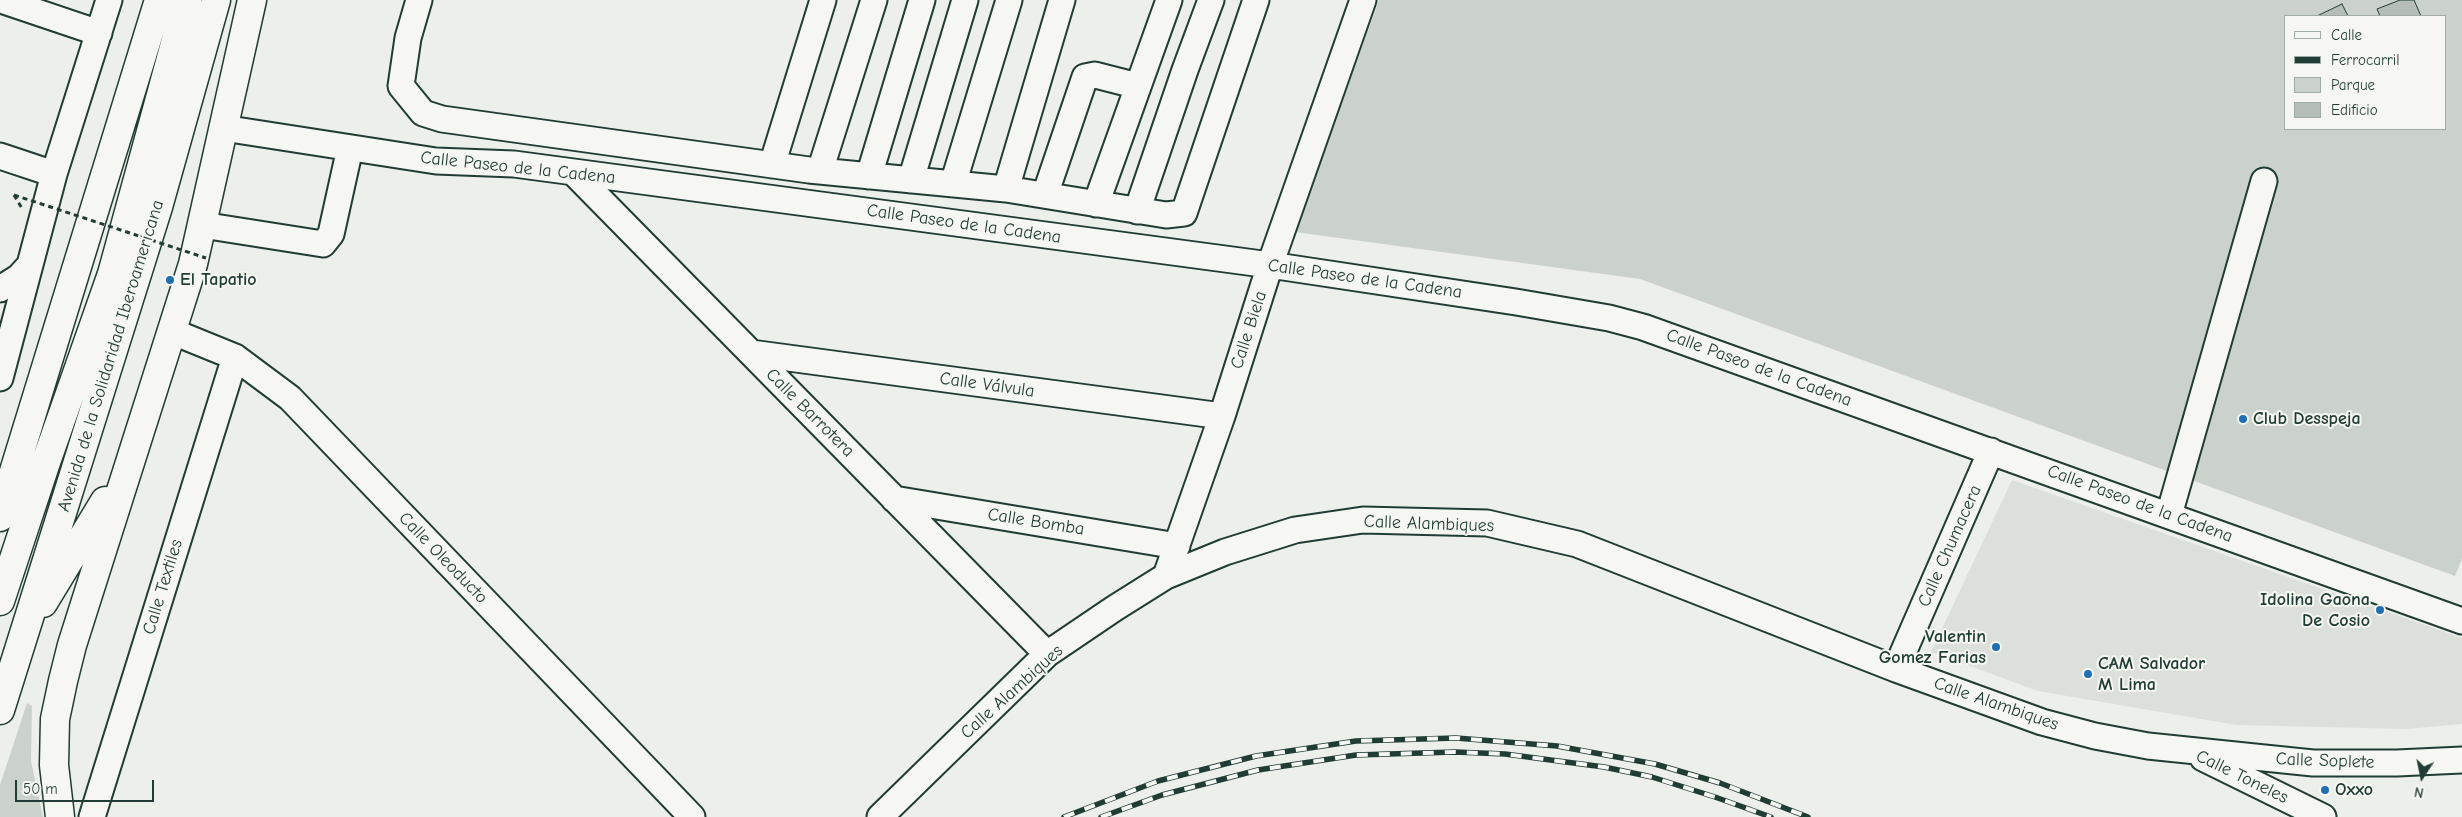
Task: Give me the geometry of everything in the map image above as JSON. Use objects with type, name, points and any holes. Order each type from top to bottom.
[{"type":"highway","points":[[0,517],[159,0]]},
{"type":"highway","points":[[0,601],[46,462],[112,274],[187,0]]},
{"type":"highway","name":"Avenida de la Solidaridad Iberoamericana","points":[[0,710],[158,207],[216,0]]},
{"type":"highway","points":[[60,817],[54,765],[55,719],[72,645],[193,264],[252,0]]},
{"type":"highway","points":[[25,630],[84,539],[139,432]]},
{"type":"highway","points":[[0,486],[17,462]]},
{"type":"street","points":[[1,0],[99,33]]},
{"type":"street","points":[[0,378],[54,174],[109,0]]},
{"type":"street","points":[[419,0],[408,38],[401,86],[423,113],[442,118],[772,165],[1006,189],[1166,215],[1184,213],[1256,0]]},
{"type":"street","points":[[772,165],[823,0]]},
{"type":"street","points":[[820,171],[874,0]]},
{"type":"street","points":[[869,176],[922,0]]},
{"type":"street","points":[[911,180],[965,0]]},
{"type":"street","points":[[954,184],[1009,0]]},
{"type":"street","points":[[1006,189],[1062,0]]},
{"type":"street","points":[[1096,204],[1169,0]]},
{"type":"street","points":[[1137,210],[1211,0]]},
{"type":"street","name":"Calle Biela","points":[[1166,576],[1222,416],[1270,265],[1363,0]]},
{"type":"street","points":[[1045,195],[1085,77],[1095,75],[1138,86]]},
{"type":"street","name":"Calle Paseo de la Cadena","points":[[223,128],[436,162],[514,164],[1270,265],[1609,318],[1643,327],[2462,621]]},
{"type":"street","points":[[202,224],[324,244],[331,234],[350,148]]},
{"type":"street","points":[[0,156],[54,174]]},
{"type":"street","name":"Calle Barrotera","points":[[573,172],[1047,654]]},
{"type":"street","points":[[2169,515],[2264,181]]},
{"type":"street","points":[[0,289],[19,277],[29,266]]},
{"type":"street","name":"Calle Oleoducto","points":[[171,331],[235,357],[290,398],[692,817]]},
{"type":"street","name":"Calle Válvula","points":[[751,353],[1222,416]]},
{"type":"street","name":"Calle Textiles","points":[[92,817],[235,357]]},
{"type":"street","name":"Calle Chumacera","points":[[1896,670],[1991,451]]},
{"type":"street","name":"Calle Bomba","points":[[894,499],[1177,546]]},
{"type":"street","name":"Calle Alambiques","points":[[880,817],[1047,654],[1166,576],[1224,552],[1294,530],[1363,520],[1487,523],[1577,544],[1896,670],[2042,722],[2094,736],[2188,751]]},
{"type":"street","name":"Calle Soplete","points":[[2188,751],[2313,763],[2398,764],[2462,760]]},
{"type":"street","name":"Calle Toneles","points":[[2188,751],[2323,817]]},
{"type":"path","points":[[14,194],[206,258]]},
{"type":"shaded area","points":[[2012,480],[2462,638],[2462,724],[2407,729],[2236,725],[2038,691],[1931,652]]},
{"type":"green space","name":"Club Desspeja","points":[[1379,0],[2462,0],[2462,559],[2455,576],[1640,279],[1295,232]]},
{"type":"green space","points":[[27,703],[32,706],[31,761],[43,817],[0,817],[0,785]]},
{"type":"building","points":[[2400,0],[2414,0],[2421,15],[2380,15],[2377,9]]},
{"type":"building","points":[[2342,4],[2348,15],[2319,15]]},
{"type":"railway","points":[[1064,817],[1158,781],[1256,756],[1356,741],[1456,738],[1557,746],[1655,764],[1720,783],[1808,817]]},
{"type":"railway","points":[[1101,817],[1162,795],[1258,770],[1356,755],[1455,752],[1505,754],[1604,767],[1652,777],[1771,817]]},
{"type":"place","name":"El Tapatio","points":[[170,280]]},
{"type":"place","name":"Club Desspeja","points":[[2243,419]]},
{"type":"place","name":"Idolina Gaona De Cosio","points":[[2380,610]]},
{"type":"place","name":"Valentin Gomez Farias","points":[[1996,647]]},
{"type":"place","name":"CAM Salvador M Lima","points":[[2088,674]]},
{"type":"place","name":"Oxxo","points":[[2325,790]]}]
